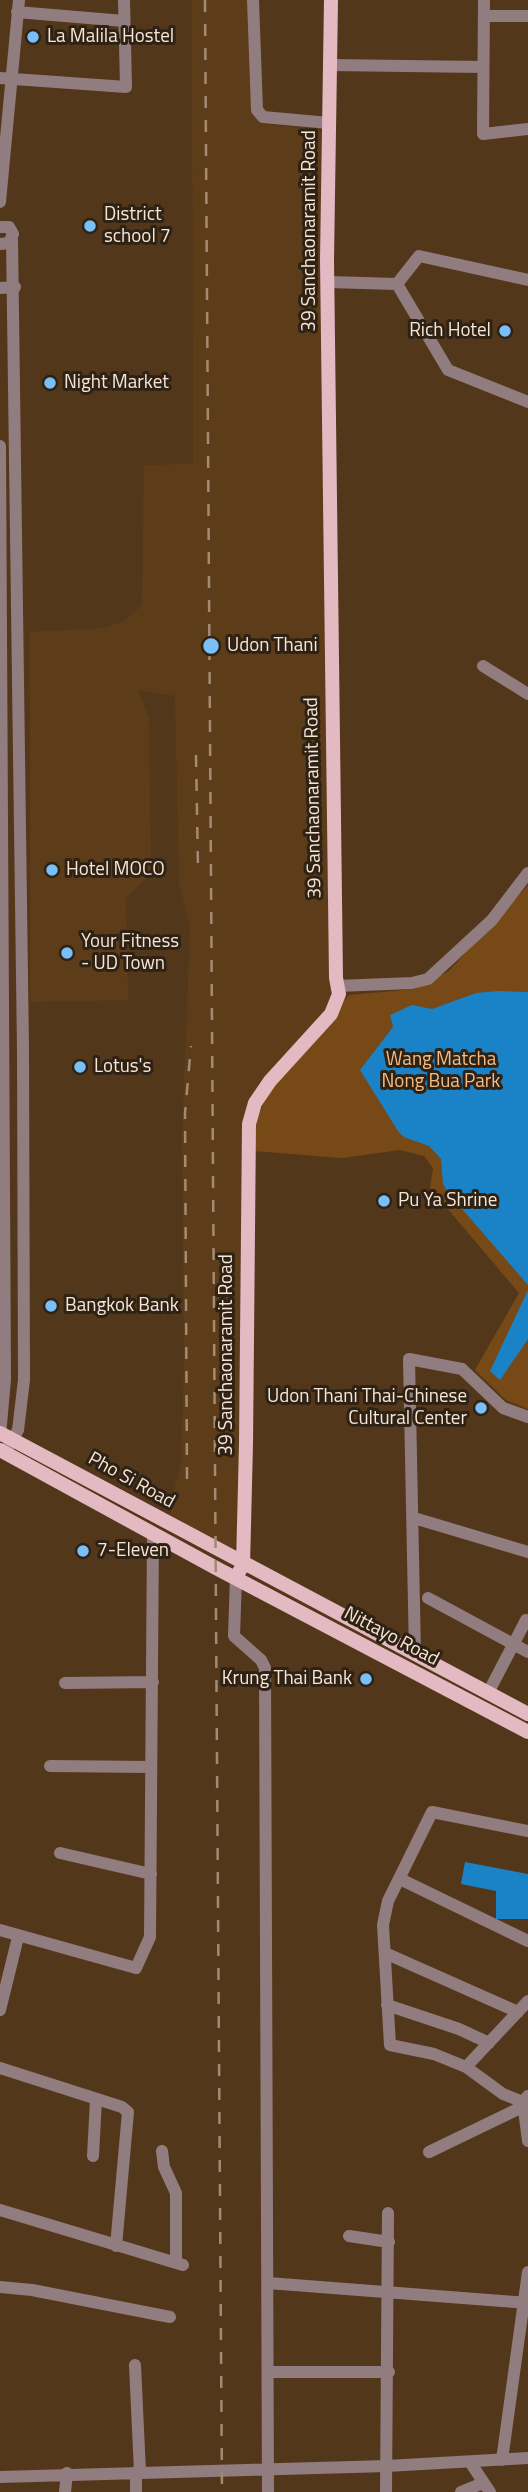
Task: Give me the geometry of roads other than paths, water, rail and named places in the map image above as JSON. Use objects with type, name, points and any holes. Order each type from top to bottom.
[{"type":"main road","name":"39 Sanchaonaramit Road","points":[[239,1571],[248,1124],[255,1103],[270,1081],[331,1014],[336,1005],[328,282],[331,0]]},
{"type":"main road","name":"Pho Si Road","points":[[3,1443],[239,1571]]},
{"type":"main road","name":"Pho Si Road","points":[[3,1443],[40,1471],[153,1533],[239,1571]]},
{"type":"main road","name":"Nittayo Road","points":[[239,1571],[528,1714]]},
{"type":"main road","name":"Nittayo Road","points":[[417,1660],[528,1732]]},
{"type":"street","points":[[5,79],[126,87],[124,0]]},
{"type":"street","points":[[253,0],[257,110],[263,117],[330,123]]},
{"type":"street","points":[[484,0],[483,134],[528,129]]},
{"type":"street","points":[[0,202],[5,79],[18,6],[124,20]]},
{"type":"street","points":[[484,16],[527,16]]},
{"type":"street","points":[[330,65],[483,67]]},
{"type":"street","points":[[0,227],[11,229],[6,241],[15,287],[24,1380],[3,1443]]},
{"type":"street","points":[[397,284],[419,256],[528,280]]},
{"type":"street","points":[[328,282],[397,284]]},
{"type":"street","points":[[397,284],[448,370],[528,402]]},
{"type":"street","points":[[0,288],[15,287]]},
{"type":"street","points":[[0,446],[1,1049],[5,1380],[3,1443]]},
{"type":"street","points":[[0,637],[17,637]]},
{"type":"street","points":[[0,651],[17,651]]},
{"type":"street","points":[[483,666],[528,694]]},
{"type":"street","points":[[337,986],[412,984],[428,979],[492,920],[528,873]]},
{"type":"street","points":[[1,1049],[23,1049]]},
{"type":"street","points":[[417,1660],[409,1359],[461,1369],[503,1408],[528,1417]]},
{"type":"street","points":[[5,1380],[24,1380]]},
{"type":"street","points":[[414,1518],[528,1552]]},
{"type":"street","points":[[0,1930],[136,1968],[150,1937],[153,1533]]},
{"type":"street","points":[[239,1571],[234,1636],[261,1660],[265,1668],[268,2492]]},
{"type":"street","points":[[428,1598],[528,1652]]},
{"type":"street","points":[[488,1693],[526,1620]]},
{"type":"street","points":[[65,1683],[153,1682]]},
{"type":"street","points":[[50,1766],[150,1767]]},
{"type":"street","points":[[526,2099],[503,2094],[466,2067],[434,2054],[390,2045],[383,1925],[388,1901],[432,1812],[528,1831]]},
{"type":"street","points":[[60,1853],[151,1874]]},
{"type":"street","points":[[400,1879],[528,1941]]},
{"type":"street","points":[[0,2010],[18,1937]]},
{"type":"street","points":[[385,1953],[518,2012]]},
{"type":"street","points":[[466,2067],[528,2001]]},
{"type":"street","points":[[387,2006],[459,2029],[489,2043]]},
{"type":"street","points":[[0,2068],[122,2107],[128,2112],[116,2246]]},
{"type":"street","points":[[526,2099],[528,2141]]},
{"type":"street","points":[[429,2152],[516,2110],[526,2099]]},
{"type":"street","points":[[93,2156],[96,2100]]},
{"type":"street","points":[[0,2210],[179,2264],[177,2193],[164,2167],[162,2151]]},
{"type":"street","points":[[386,2492],[389,2372],[388,2213]]},
{"type":"street","points":[[349,2236],[389,2242]]},
{"type":"street","points":[[502,2460],[526,2303],[528,2272]]},
{"type":"street","points":[[268,2283],[526,2303]]},
{"type":"street","points":[[0,2287],[32,2290],[170,2317]]},
{"type":"street","points":[[135,2365],[138,2472],[136,2492]]},
{"type":"street","points":[[268,2372],[389,2372]]},
{"type":"street","points":[[0,2477],[387,2466],[528,2458]]},
{"type":"street","points":[[461,2492],[487,2488],[470,2462]]},
{"type":"street","points":[[65,2492],[67,2473]]},
{"type":"water","points":[[528,992],[528,1285],[450,1195],[443,1184],[441,1159],[429,1146],[404,1137],[398,1131],[360,1070],[393,1027],[390,1015],[412,1005],[432,1009],[476,993]]},
{"type":"water","points":[[528,1290],[528,1339],[500,1380],[490,1371]]},
{"type":"water","points":[[465,1862],[528,1874],[528,1919],[496,1919],[496,1891],[461,1884]]},
{"type":"railway","points":[[205,0],[222,2492]]},
{"type":"railway","points":[[196,755],[198,869]]},
{"type":"railway","points":[[187,1479],[185,1113],[191,1046]]},
{"type":"place","name":"La Malila Hostel","points":[[33,37]]},
{"type":"place","name":"District school 7","points":[[90,226]]},
{"type":"place","name":"Rich Hotel","points":[[505,331]]},
{"type":"place","name":"Night Market","points":[[50,383]]},
{"type":"place","name":"Udon Thani","points":[[211,646]]},
{"type":"place","name":"Hotel MOCO","points":[[52,870]]},
{"type":"place","name":"Your Fitness - UD Town","points":[[67,953]]},
{"type":"place","name":"Lotus's","points":[[80,1067]]},
{"type":"place","name":"Pu Ya Shrine","points":[[384,1201]]},
{"type":"place","name":"Bangkok Bank","points":[[51,1306]]},
{"type":"place","name":"Udon Thani Thai-Chinese Cultural Center","points":[[481,1408]]},
{"type":"place","name":"7-Eleven","points":[[83,1551]]},
{"type":"place","name":"Krung Thai Bank","points":[[366,1679]]},
{"type":"park label","name":"Wang Matcha Nong Bua Park","points":[[441,1071]]}]
